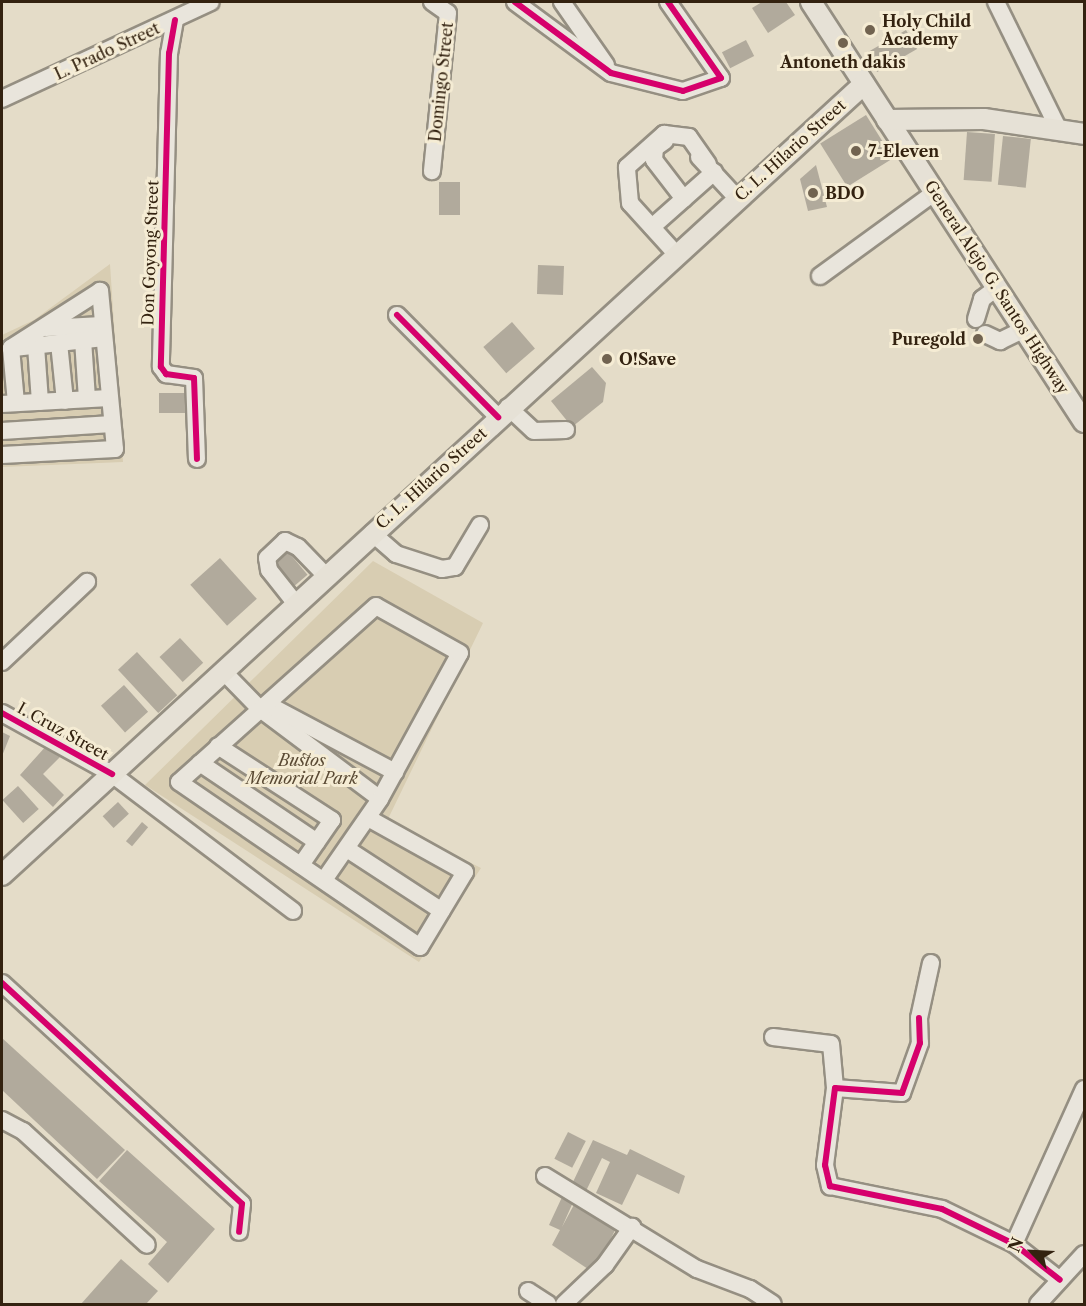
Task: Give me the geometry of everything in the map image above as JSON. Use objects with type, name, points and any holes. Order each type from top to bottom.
[{"type":"main road","name":"General Alejo G. Santos Highway","points":[[811,2],[1084,422]]},
{"type":"main road","name":"C. L. Hilario Street","points":[[2,875],[372,532],[864,84]]},
{"type":"main road","points":[[887,120],[932,116],[1058,128],[1084,134]]},
{"type":"street","name":"L. Prado Street","points":[[2,99],[211,2]]},
{"type":"street","name":"Domingo Street","points":[[432,2],[448,13],[432,171]]},
{"type":"street","points":[[515,2],[611,72],[683,91],[721,78],[668,2]]},
{"type":"street","points":[[562,2],[611,72]]},
{"type":"street","points":[[996,2],[1058,128]]},
{"type":"street","name":"Don Goyong Street","points":[[175,20],[169,53],[161,367],[166,374],[194,378],[197,459]]},
{"type":"street","points":[[677,255],[630,203],[627,167],[664,134],[689,137],[711,168],[737,198]]},
{"type":"street","points":[[684,199],[656,165],[655,148],[668,140],[684,143],[711,168]]},
{"type":"street","points":[[652,227],[684,199],[711,168]]},
{"type":"street","points":[[820,276],[935,192]]},
{"type":"street","points":[[976,319],[982,299],[998,287]]},
{"type":"street","points":[[6,349],[66,313],[102,324]]},
{"type":"street","points":[[397,315],[503,412],[534,431],[566,430]]},
{"type":"street","points":[[43,328],[102,324]]},
{"type":"street","points":[[6,349],[83,340],[102,324]]},
{"type":"street","points":[[2,455],[114,449],[102,324]]},
{"type":"street","points":[[985,334],[1000,341],[1025,329]]},
{"type":"street","points":[[83,340],[87,399]]},
{"type":"street","points":[[59,343],[65,400]]},
{"type":"street","points":[[36,346],[40,402]]},
{"type":"street","points":[[6,349],[9,403],[109,398]]},
{"type":"street","points":[[2,431],[112,424]]},
{"type":"street","points":[[372,532],[396,554],[442,570],[455,567],[480,525]]},
{"type":"street","points":[[296,604],[269,570],[267,558],[285,542],[298,547],[326,576]]},
{"type":"street","points":[[2,662],[87,582]]},
{"type":"street","points":[[324,880],[380,800],[460,653],[376,606],[257,702],[218,746],[179,782],[420,947],[465,872],[368,818]]},
{"type":"street","points":[[223,671],[257,702],[380,800]]},
{"type":"street","points":[[257,702],[395,772]]},
{"type":"street","name":"I. Cruz Street","points":[[2,713],[112,774],[293,911]]},
{"type":"street","points":[[218,746],[332,820],[301,865]]},
{"type":"street","points":[[200,762],[317,842]]},
{"type":"street","points":[[347,849],[441,911]]},
{"type":"street","points":[[835,1088],[902,1093],[920,1043],[919,1018],[931,963]]},
{"type":"street","points":[[2,984],[242,1204],[239,1233]]},
{"type":"street","points":[[773,1037],[831,1044],[835,1088],[825,1165],[830,1185],[942,1209],[1014,1244],[1060,1280]]},
{"type":"street","points":[[1014,1244],[1084,1089]]},
{"type":"street","points":[[2,1111],[147,1245]]},
{"type":"street","points":[[2,1120],[23,1131]]},
{"type":"street","points":[[545,1176],[632,1227],[697,1269],[750,1288],[773,1305]]},
{"type":"street","points":[[564,1305],[605,1265],[632,1227]]},
{"type":"street","points":[[1038,1305],[1084,1254]]},
{"type":"street","points":[[528,1291],[548,1305]]},
{"type":"green space","points":[[110,264],[123,462],[2,467],[2,335],[34,320]]},
{"type":"green space","name":"Bustos Memorial Park","points":[[373,561],[483,623],[387,821],[481,868],[419,962],[145,785]]},
{"type":"building","points":[[762,2],[786,2],[795,15],[768,33],[752,8]]},
{"type":"building","points":[[906,30],[917,49],[877,72],[866,53]]},
{"type":"building","points":[[746,40],[754,56],[730,68],[722,52]]},
{"type":"building","name":"7-Eleven","points":[[866,115],[893,158],[847,187],[820,144]]},
{"type":"building","points":[[967,132],[995,134],[992,182],[964,180]]},
{"type":"building","points":[[1003,136],[1031,139],[1026,188],[998,185]]},
{"type":"building","name":"BDO","points":[[816,165],[827,207],[808,211],[800,179]]},
{"type":"building","points":[[439,182],[460,182],[460,215],[439,215]]},
{"type":"building","points":[[538,265],[564,266],[563,295],[537,294]]},
{"type":"building","points":[[512,322],[535,348],[506,373],[483,347]]},
{"type":"building","points":[[592,367],[606,383],[603,402],[572,427],[551,401]]},
{"type":"building","points":[[159,393],[188,393],[188,413],[159,413]]},
{"type":"building","points":[[285,548],[307,575],[294,586],[271,560]]},
{"type":"building","points":[[220,558],[257,599],[227,626],[190,585]]},
{"type":"building","points":[[180,638],[203,663],[183,682],[160,657]]},
{"type":"building","points":[[137,652],[177,695],[158,713],[118,670]]},
{"type":"building","points":[[124,685],[148,712],[125,732],[101,706]]},
{"type":"building","points":[[2,732],[10,736],[2,756]]},
{"type":"building","points":[[47,745],[60,757],[43,774],[64,795],[53,807],[20,775]]},
{"type":"building","points":[[18,786],[39,809],[23,823],[2,800]]},
{"type":"building","points":[[118,802],[129,814],[114,828],[103,816]]},
{"type":"building","points":[[142,822],[148,827],[132,846],[126,841]]},
{"type":"building","points":[[2,1038],[125,1150],[97,1179],[2,1090]]},
{"type":"building","points":[[568,1132],[586,1141],[572,1168],[554,1159]]},
{"type":"building","points":[[593,1140],[627,1155],[630,1149],[685,1176],[679,1194],[637,1174],[622,1205],[596,1193],[610,1162],[602,1158],[586,1191],[572,1184]]},
{"type":"building","points":[[127,1150],[215,1229],[168,1283],[148,1264],[167,1242],[99,1181]]},
{"type":"building","points":[[563,1195],[574,1200],[562,1227],[576,1201],[619,1222],[594,1273],[552,1245],[560,1230],[549,1225]]},
{"type":"building","points":[[121,1259],[158,1291],[146,1304],[81,1304]]},
{"type":"cycle path","points":[[515,2],[611,73],[683,91],[721,78],[668,2]]},
{"type":"cycle path","points":[[175,20],[169,53],[161,367],[166,374],[194,378],[197,459]]},
{"type":"cycle path","points":[[397,315],[498,417]]},
{"type":"cycle path","points":[[2,713],[112,774]]},
{"type":"cycle path","points":[[2,983],[242,1204],[239,1232]]},
{"type":"cycle path","points":[[919,1018],[920,1043],[902,1093],[835,1088],[825,1165],[830,1186],[942,1209],[1014,1244],[1060,1280]]},
{"type":"place","name":"Holy Child Academy","points":[[870,30]]},
{"type":"place","name":"Antoneth dakis","points":[[843,43]]},
{"type":"place","name":"7-Eleven","points":[[856,151]]},
{"type":"place","name":"BDO","points":[[813,193]]},
{"type":"place","name":"Puregold","points":[[978,339]]},
{"type":"place","name":"O!Save","points":[[607,359]]}]
